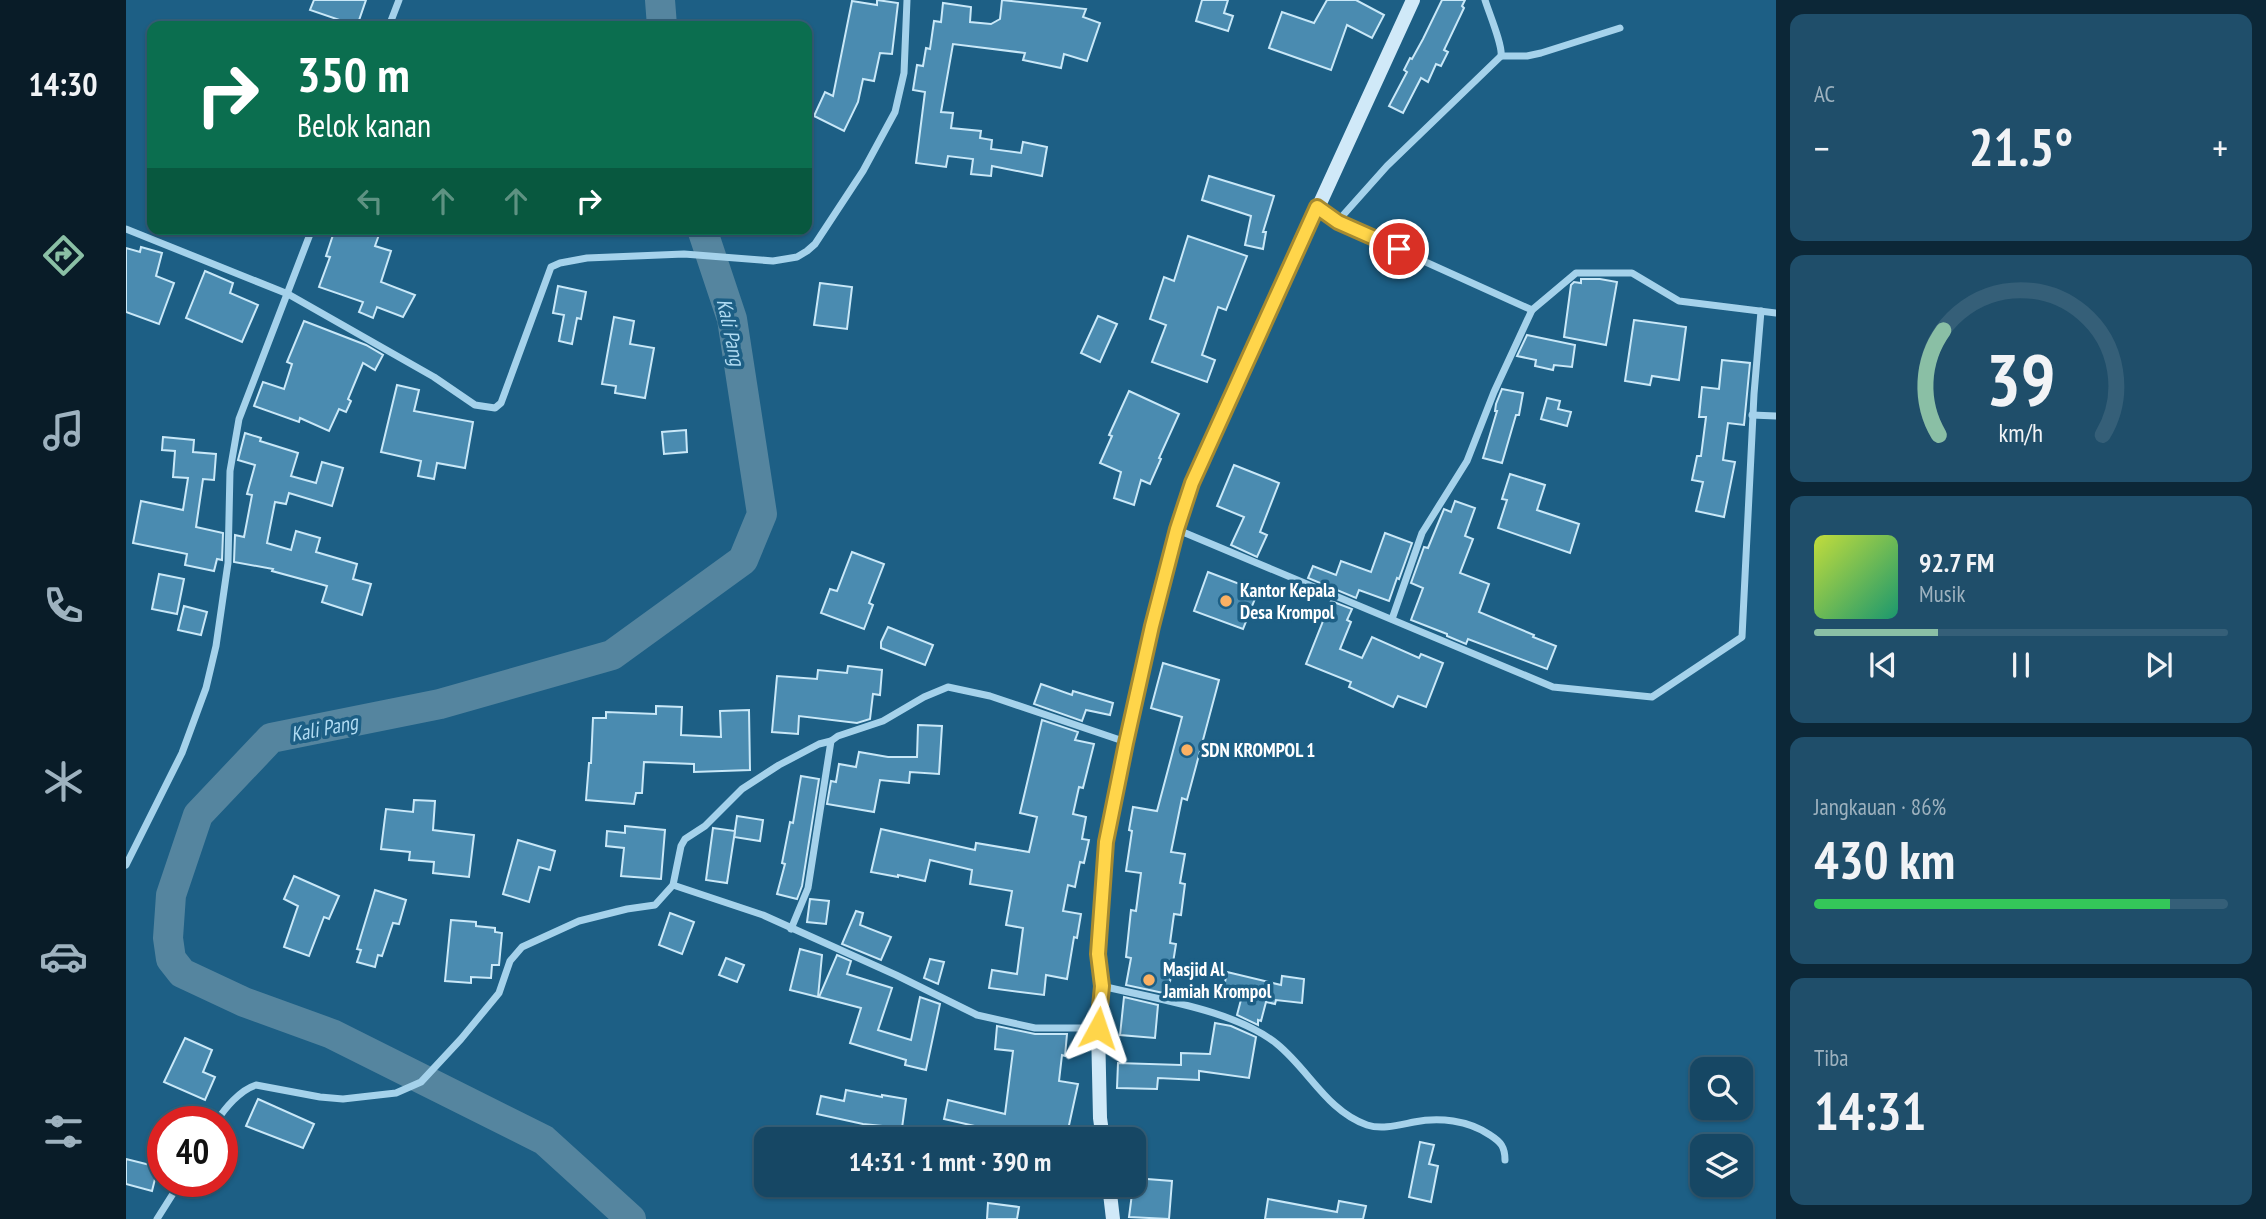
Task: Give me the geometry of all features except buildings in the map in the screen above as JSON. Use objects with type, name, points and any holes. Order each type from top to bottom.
[{"type":"street","points":[[390,21],[399,0]]},
{"type":"street","points":[[126,229],[288,294],[434,377],[475,405],[492,409],[501,403],[551,267],[587,258],[684,254],[773,261],[797,257],[815,244],[863,171],[895,112],[904,73],[907,0]]},
{"type":"street","points":[[1101,1127],[1098,1028],[1102,986],[1098,954],[1106,842],[1126,743],[1177,529],[1192,483],[1413,0]]},
{"type":"street","points":[[1485,0],[1493,28],[1502,46],[1501,56]]},
{"type":"street","points":[[1338,222],[1387,166],[1501,56],[1541,53],[1620,28]]},
{"type":"street","points":[[1317,207],[1338,222],[1532,310]]},
{"type":"street","points":[[126,866],[182,753],[205,688],[216,646],[229,563],[230,471],[239,419],[310,235]]},
{"type":"street","points":[[1392,619],[1422,533],[1467,461],[1494,392],[1532,310],[1576,273],[1632,273],[1679,300],[1776,313]]},
{"type":"street","points":[[1177,529],[1553,687],[1652,697],[1742,637],[1752,415],[1761,311]]},
{"type":"street","points":[[1752,415],[1776,416]]},
{"type":"street","points":[[230,1106],[248,1088],[256,1085],[344,1099],[396,1093],[421,1082],[499,993],[510,961],[522,947],[579,921],[655,905],[673,885],[681,846],[685,839],[705,826],[741,789],[819,744],[883,721],[924,697],[948,687],[990,696],[1126,743]]},
{"type":"street","points":[[791,929],[808,888],[831,741]]},
{"type":"street","points":[[673,885],[762,915],[896,975],[976,1015],[1035,1028],[1098,1028]]},
{"type":"street","points":[[1102,986],[1237,1020],[1277,1044],[1344,1115],[1370,1126],[1394,1126],[1427,1119],[1444,1119],[1479,1128],[1500,1141],[1506,1160]]},
{"type":"street","points":[[157,1219],[171,1197]]},
{"type":"street","points":[[1112,1197],[1116,1218]]},
{"type":"waterway","name":"Kali Pang","points":[[660,0],[662,21]]},
{"type":"waterway","name":"Kali Pang","points":[[631,1219],[544,1140],[332,1034],[244,1002],[182,973],[171,959],[168,938],[171,895],[198,815],[271,738],[440,704],[612,655],[743,560],[762,514],[732,319],[704,235]]},
{"type":"place","name":"Kantor Kepala Desa Krompol","points":[[1226,601]]},
{"type":"place","name":"SDN KROMPOL 1","points":[[1187,750]]},
{"type":"place","name":"Masjid Al Jamiah Krompol","points":[[1149,980]]},
{"type":"route","points":[[1098,1028],[1102,986],[1098,954],[1106,842],[1152,626],[1192,483],[1317,207],[1338,222],[1399,249]]}]
